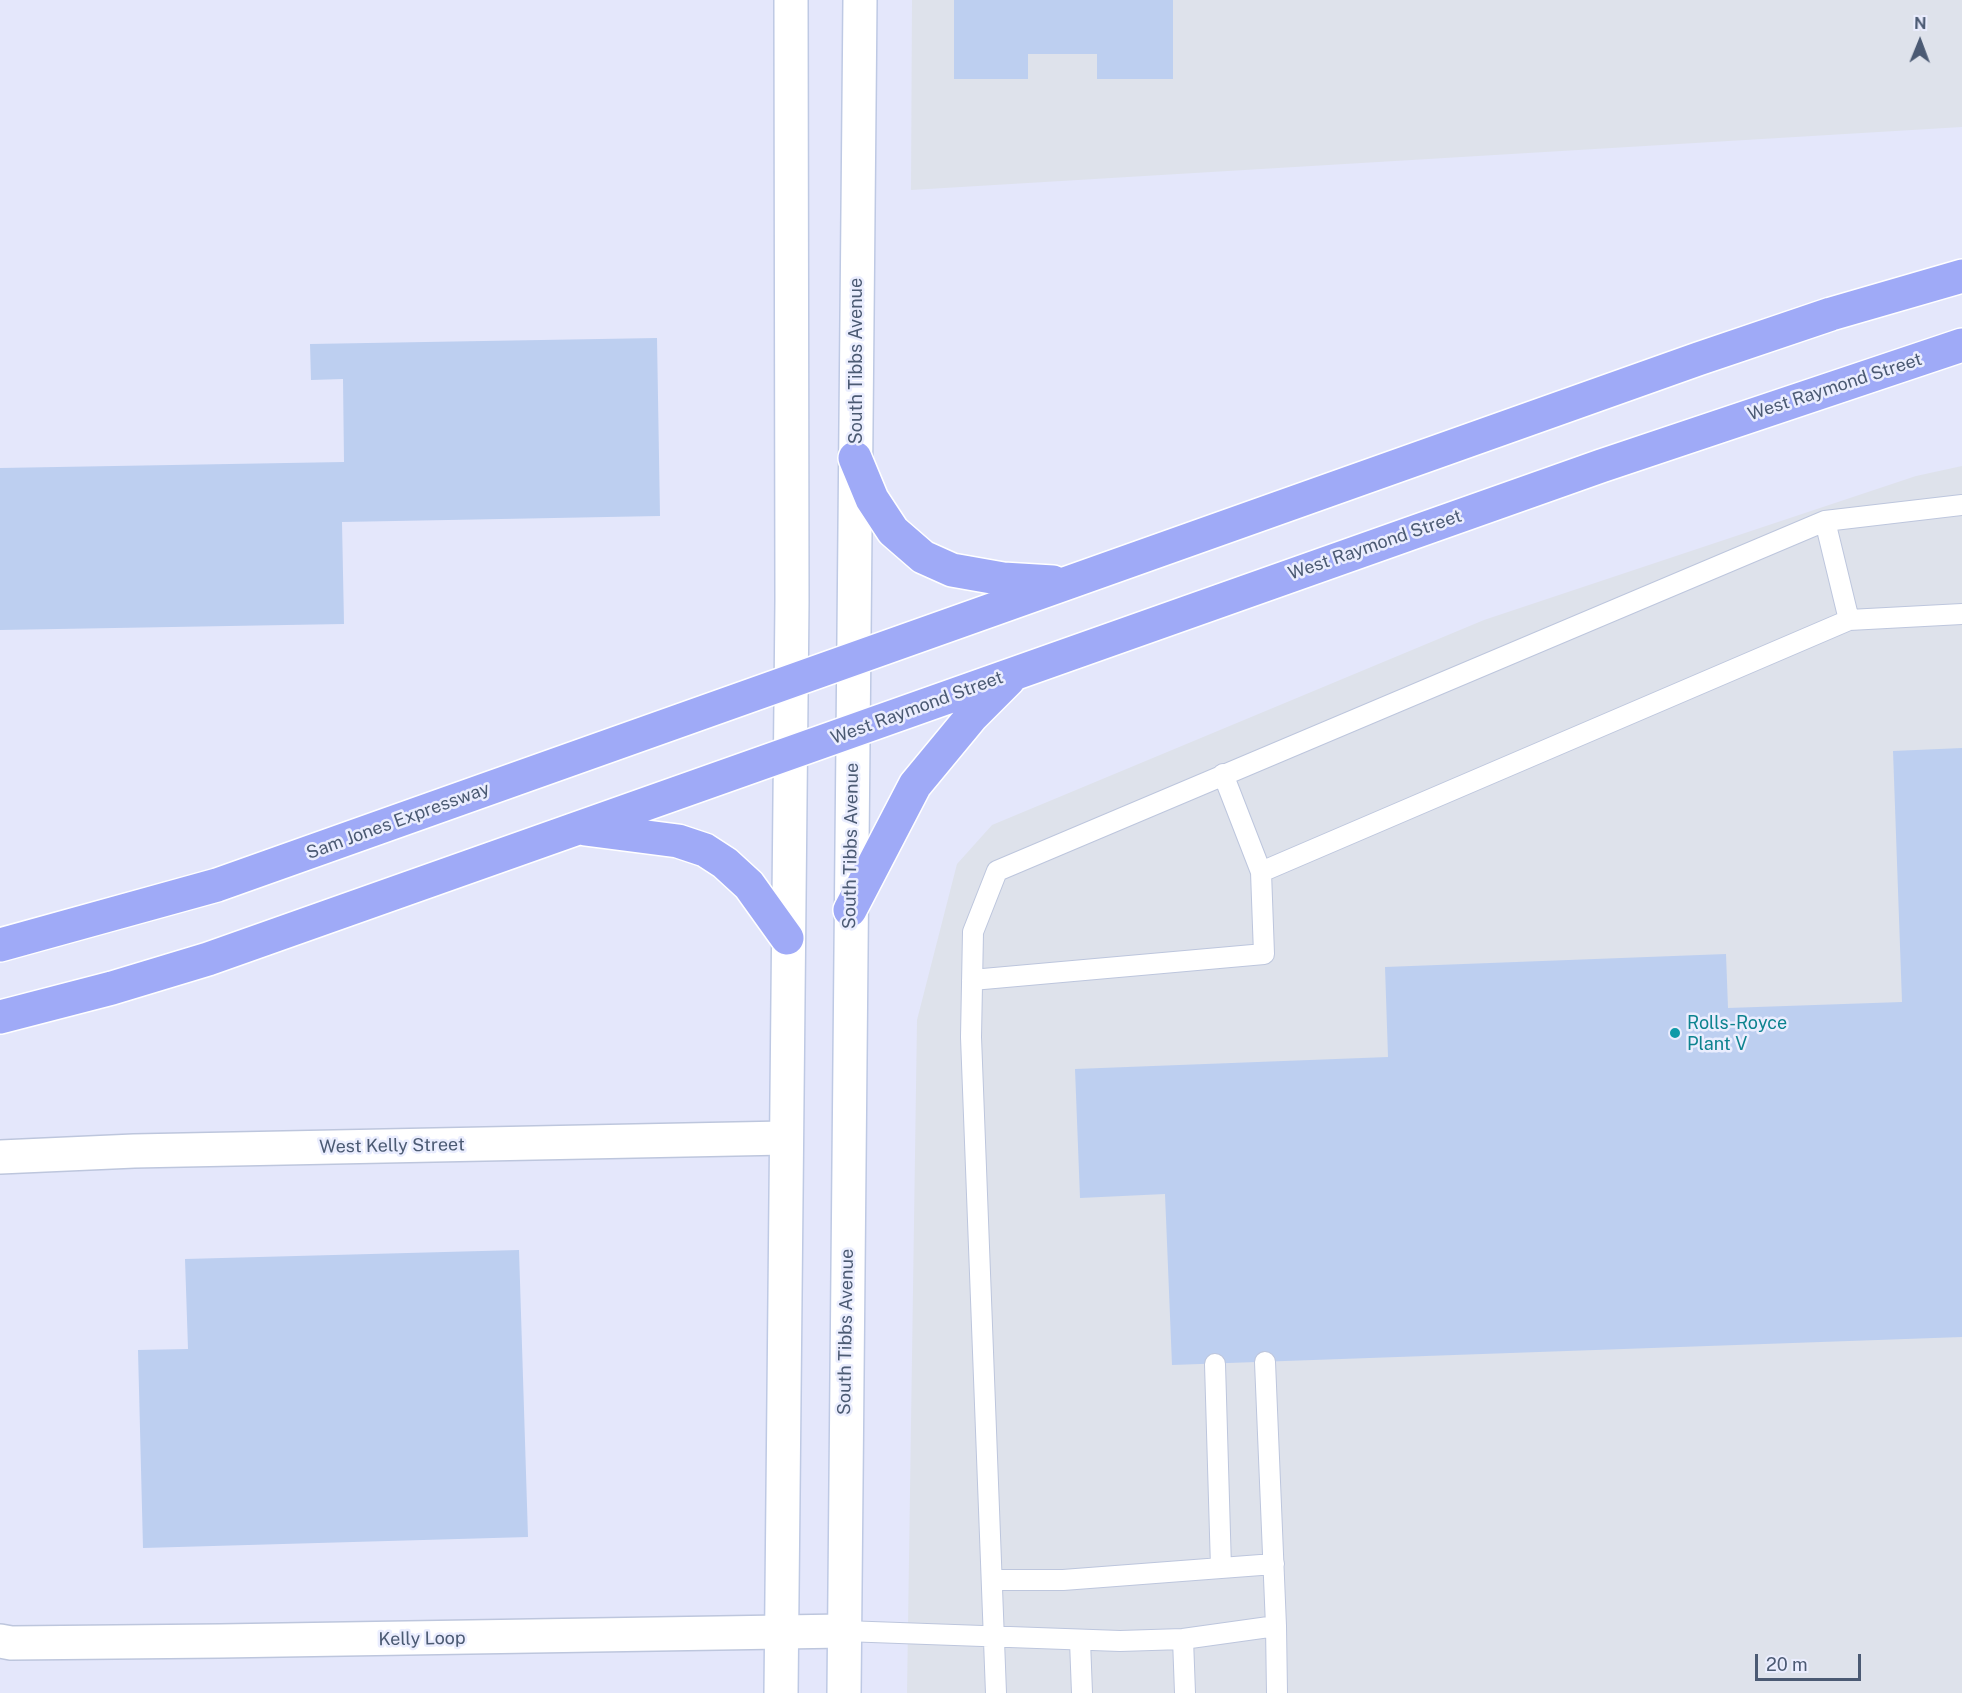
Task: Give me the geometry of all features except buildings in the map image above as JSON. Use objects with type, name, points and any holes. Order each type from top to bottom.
[{"type":"main road","points":[[781,1693],[787,938],[791,752],[791,0]]},
{"type":"main road","name":"South Tibbs Avenue","points":[[843,1693],[860,0]]},
{"type":"main road","points":[[790,680],[1070,583],[1698,359],[1831,314],[1962,276]]},
{"type":"main road","name":"West Raymond Street","points":[[791,752],[1601,466],[1962,345]]},
{"type":"main road","points":[[855,458],[872,499],[893,531],[923,556],[952,570],[993,577],[1070,583]]},
{"type":"main road","points":[[850,910],[915,785],[972,716],[1015,673]]},
{"type":"main road","name":"Sam Jones Expressway","points":[[0,945],[218,885],[790,680]]},
{"type":"main road","points":[[0,1017],[112,988],[208,959],[791,752]]},
{"type":"main road","points":[[577,828],[678,841],[705,850],[725,863],[749,885],[787,938]]},
{"type":"main road","name":"West Kelly Street","points":[[0,1157],[146,1150],[785,1138]]},
{"type":"main road","name":"Kelly Loop","points":[[0,1641],[11,1643],[220,1641],[844,1630]]},
{"type":"lane","points":[[996,1693],[996,1635],[971,1037],[972,932],[997,871],[1825,521],[1962,505]]},
{"type":"lane","points":[[1825,521],[1850,620]]},
{"type":"lane","points":[[1261,872],[1850,620],[1962,614]]},
{"type":"lane","points":[[972,980],[1264,954],[1261,872],[1223,774]]},
{"type":"lane","points":[[1265,1362],[1277,1693]]},
{"type":"lane","points":[[1215,1364],[1221,1568]]},
{"type":"lane","points":[[993,1580],[1063,1580],[1274,1564]]},
{"type":"lane","points":[[844,1630],[996,1635],[1080,1641],[1183,1639],[1276,1626]]},
{"type":"lane","points":[[1183,1639],[1185,1693]]},
{"type":"lane","points":[[1080,1641],[1082,1693]]},
{"type":"shaded area","points":[[912,0],[1962,0],[1962,127],[911,190]]},
{"type":"shaded area","points":[[1962,466],[1962,1693],[907,1693],[917,1020],[957,864],[992,825],[1484,620],[1916,476]]},
{"type":"place","name":"Rolls-Royce Plant V","points":[[1675,1033]]}]
